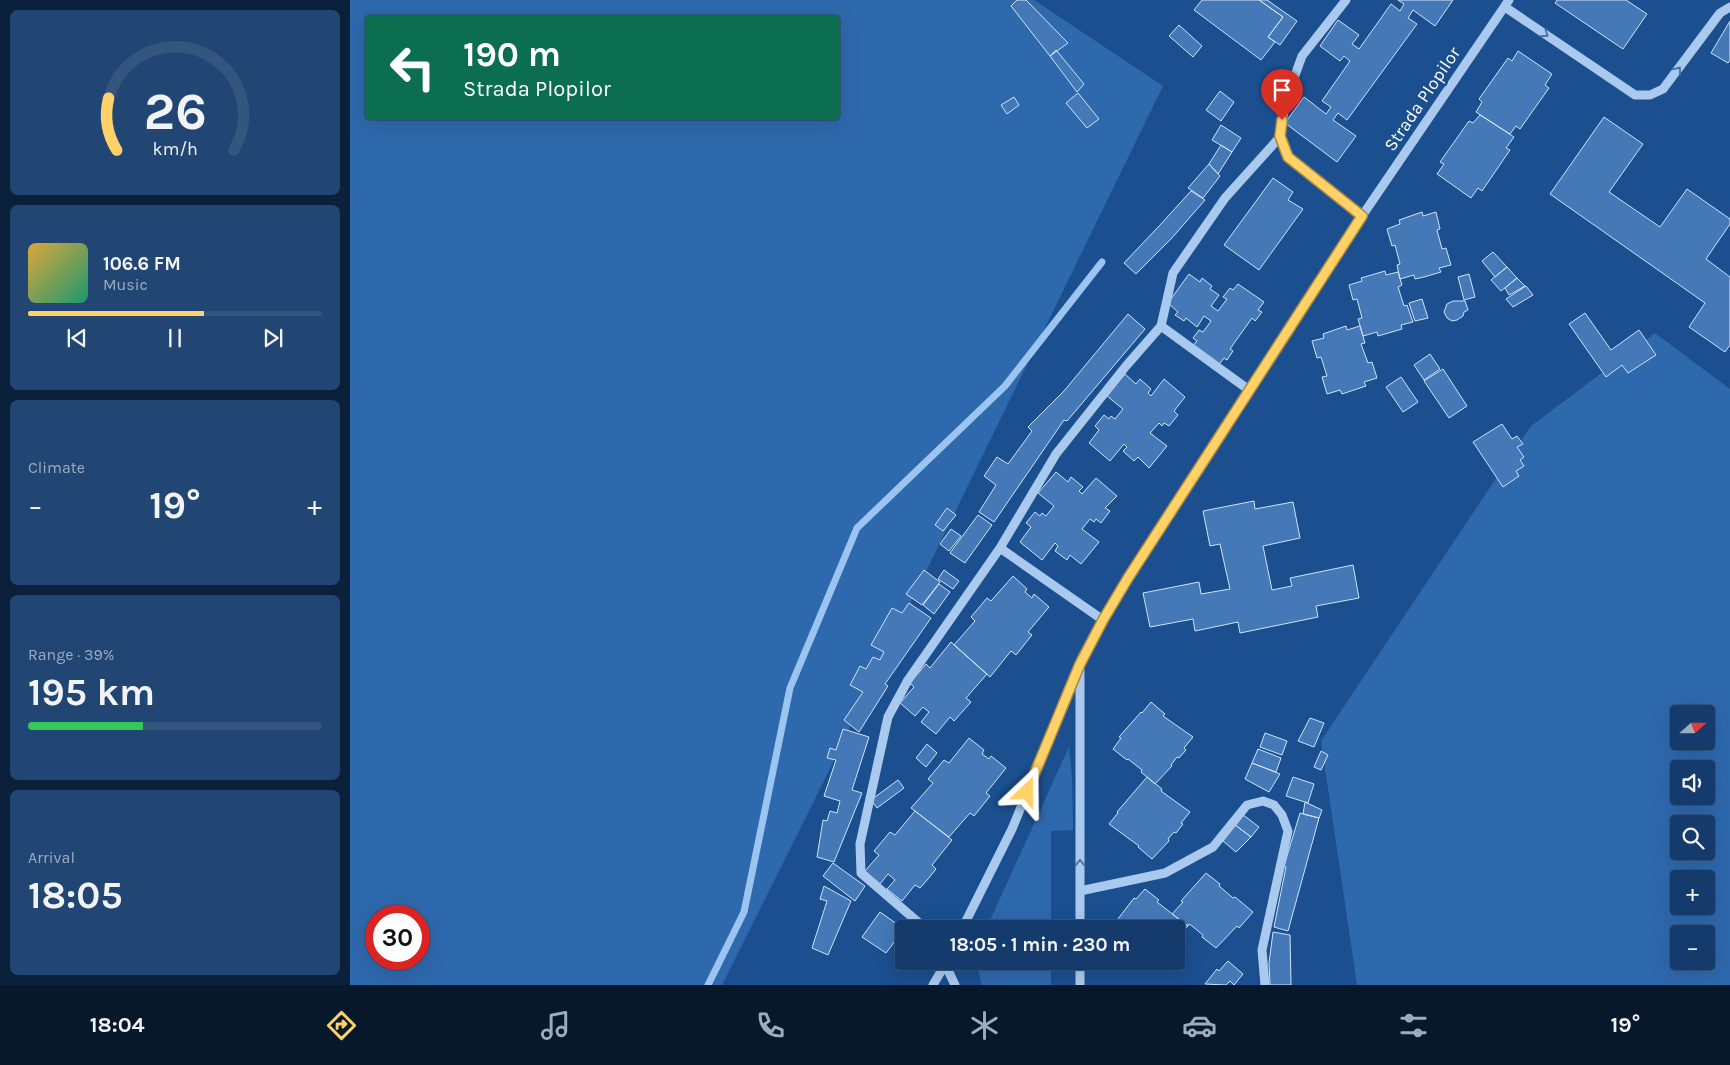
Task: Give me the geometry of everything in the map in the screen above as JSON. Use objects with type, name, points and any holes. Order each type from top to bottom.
[{"type":"street","points":[[1346,0],[1302,56],[1285,103],[1280,136],[1288,157],[1362,216]]},
{"type":"street","points":[[1507,3],[1635,95],[1650,95],[1663,89],[1720,12],[1730,8]]},
{"type":"street","name":"Strada Plopilor","points":[[966,920],[1012,829],[1080,664],[1103,620],[1128,578],[1362,216],[1507,3]]},
{"type":"street","points":[[916,920],[861,873],[860,844],[888,717],[908,680],[1000,548],[1056,454],[1126,366],[1161,326],[1173,273],[1226,198],[1280,136]]},
{"type":"street","points":[[1161,326],[1249,390]]},
{"type":"street","points":[[1000,548],[1103,620]]},
{"type":"street","points":[[1080,664],[1080,920]]},
{"type":"street","points":[[1080,891],[1165,873],[1213,847],[1247,805],[1263,801],[1274,806],[1282,815],[1288,831],[1262,950],[1265,985]]},
{"type":"street","points":[[933,985],[942,970]]},
{"type":"street","points":[[949,970],[954,985]]},
{"type":"street","points":[[1080,970],[1080,985]]},
{"type":"shaded area","points":[[350,0],[1034,0],[1163,86],[814,801],[722,985],[350,985]]},
{"type":"shaded area","points":[[1655,333],[1730,389],[1730,985],[1357,985],[1321,741],[1531,426]]},
{"type":"shaded area","points":[[1069,747],[1072,776],[1073,830],[1051,831],[1051,920],[990,920]]},
{"type":"shaded area","points":[[978,970],[1051,970],[1051,985],[982,985]]},
{"type":"building","points":[[1017,0],[1026,0],[1068,43],[1050,56],[1011,6]]},
{"type":"building","points":[[1202,0],[1259,0],[1283,17],[1268,37],[1275,42],[1261,60],[1194,10]]},
{"type":"building","points":[[1259,0],[1267,0],[1297,21],[1280,45],[1268,37],[1283,17]]},
{"type":"building","points":[[1398,0],[1453,0],[1435,26],[1413,10],[1408,18],[1417,24],[1347,120],[1338,113],[1333,120],[1356,136],[1337,162],[1285,123],[1304,97],[1326,114],[1331,107],[1322,101],[1350,61],[1344,56],[1340,61],[1320,46],[1338,20],[1359,35],[1352,44],[1359,49],[1391,4],[1400,11],[1404,4]]},
{"type":"building","points":[[1557,0],[1626,0],[1647,14],[1623,49],[1555,3]]},
{"type":"building","points":[[1730,21],[1730,60],[1728,63],[1711,53]]},
{"type":"building","points":[[1179,25],[1202,46],[1193,57],[1169,36]]},
{"type":"building","points":[[1056,50],[1084,84],[1077,92],[1050,56]]},
{"type":"building","points":[[1518,51],[1552,74],[1545,85],[1549,88],[1520,129],[1516,126],[1510,134],[1476,112],[1482,102],[1479,99],[1508,58],[1512,61]]},
{"type":"building","points":[[1220,91],[1234,102],[1221,121],[1206,110]]},
{"type":"building","points":[[1078,93],[1099,119],[1087,128],[1066,103]]},
{"type":"building","points":[[1014,97],[1019,105],[1007,114],[1001,105]]},
{"type":"building","points":[[1480,115],[1514,137],[1506,148],[1510,150],[1482,191],[1478,188],[1471,198],[1437,174],[1444,164],[1440,162],[1469,121],[1473,123]]},
{"type":"building","points":[[1604,117],[1643,144],[1609,192],[1660,227],[1687,189],[1730,219],[1730,224],[1706,259],[1730,277],[1730,345],[1725,352],[1689,327],[1705,303],[1550,194]]},
{"type":"building","points":[[1221,125],[1241,138],[1232,152],[1212,140]]},
{"type":"building","points":[[1221,145],[1232,152],[1218,174],[1209,164]]},
{"type":"building","points":[[1209,164],[1220,176],[1203,198],[1188,188]]},
{"type":"building","points":[[1273,178],[1293,192],[1288,200],[1303,209],[1259,270],[1224,245]]},
{"type":"building","points":[[1191,191],[1205,200],[1171,239],[1136,274],[1124,263]]},
{"type":"building","points":[[1422,212],[1423,216],[1436,212],[1440,229],[1437,230],[1442,249],[1446,248],[1451,265],[1439,268],[1441,272],[1424,277],[1415,279],[1414,275],[1400,279],[1397,265],[1400,264],[1395,245],[1392,246],[1387,229],[1400,224],[1399,220]]},
{"type":"building","points":[[1493,252],[1507,267],[1495,277],[1482,261]]},
{"type":"building","points":[[1507,267],[1517,278],[1501,291],[1491,280]]},
{"type":"building","points":[[1385,271],[1386,275],[1398,272],[1402,285],[1398,287],[1404,306],[1407,305],[1413,322],[1401,325],[1402,329],[1378,336],[1377,332],[1363,336],[1358,319],[1362,318],[1357,299],[1353,300],[1349,285],[1362,281],[1361,278]]},
{"type":"building","points":[[1189,274],[1200,282],[1202,278],[1212,286],[1210,289],[1219,295],[1211,306],[1218,311],[1227,299],[1223,297],[1230,288],[1233,290],[1238,284],[1264,302],[1258,310],[1262,312],[1255,321],[1252,318],[1230,349],[1233,351],[1227,360],[1224,358],[1217,367],[1191,348],[1197,341],[1193,338],[1199,330],[1203,332],[1211,321],[1204,316],[1197,327],[1186,318],[1184,321],[1175,315],[1178,312],[1168,303]]},
{"type":"building","points":[[1469,274],[1475,297],[1464,300],[1458,277]]},
{"type":"building","points":[[1517,278],[1525,286],[1509,295],[1505,288]]},
{"type":"building","points":[[1526,286],[1533,295],[1513,307],[1506,299]]},
{"type":"building","points":[[1422,299],[1428,318],[1415,321],[1409,303]]},
{"type":"building","points":[[1453,301],[1465,301],[1468,310],[1464,312],[1463,316],[1452,321],[1447,318],[1444,312],[1447,304]]},
{"type":"building","points":[[1585,313],[1611,350],[1639,330],[1656,355],[1628,373],[1622,365],[1606,377],[1569,324]]},
{"type":"building","points":[[1128,314],[1145,329],[1067,421],[1064,420],[994,522],[979,512],[996,485],[984,476],[997,457],[1008,464],[1032,431],[1028,427],[1064,391]]},
{"type":"building","points":[[1346,326],[1347,330],[1360,326],[1365,343],[1361,344],[1368,363],[1372,362],[1377,378],[1364,382],[1366,386],[1342,394],[1340,390],[1327,394],[1322,377],[1327,376],[1321,357],[1317,358],[1312,341],[1324,338],[1323,334]]},
{"type":"building","points":[[1430,354],[1440,369],[1424,380],[1414,365]]},
{"type":"building","points":[[1443,369],[1467,406],[1449,418],[1424,381]]},
{"type":"building","points":[[1125,374],[1136,384],[1140,379],[1151,389],[1148,393],[1151,396],[1164,379],[1185,397],[1174,411],[1178,415],[1169,426],[1164,423],[1162,426],[1159,423],[1150,433],[1167,446],[1149,468],[1138,457],[1134,461],[1123,451],[1127,447],[1124,444],[1110,461],[1089,443],[1099,430],[1095,426],[1104,415],[1109,419],[1111,416],[1115,419],[1123,409],[1107,396]]},
{"type":"building","points":[[1401,377],[1418,402],[1403,412],[1386,387]]},
{"type":"building","points":[[1502,424],[1512,439],[1517,436],[1523,444],[1517,447],[1524,457],[1520,460],[1524,466],[1516,471],[1519,476],[1503,487],[1473,442]]},
{"type":"building","points":[[1056,472],[1068,482],[1071,477],[1083,487],[1079,491],[1082,494],[1096,478],[1117,496],[1105,508],[1110,511],[1101,523],[1096,519],[1094,522],[1090,519],[1082,529],[1099,542],[1081,564],[1070,555],[1067,560],[1055,551],[1058,546],[1055,543],[1042,560],[1020,542],[1031,527],[1026,523],[1035,512],[1040,516],[1042,513],[1046,516],[1054,506],[1038,493]]},
{"type":"building","points":[[1254,501],[1255,509],[1293,502],[1300,538],[1263,546],[1272,590],[1292,586],[1290,578],[1353,565],[1359,598],[1316,606],[1318,617],[1240,633],[1238,622],[1195,631],[1193,619],[1150,627],[1143,593],[1199,582],[1201,594],[1230,589],[1220,544],[1210,546],[1203,511]]},
{"type":"building","points":[[947,508],[956,515],[943,531],[935,525]]},
{"type":"building","points":[[978,515],[992,525],[965,563],[950,553]]},
{"type":"building","points":[[951,529],[961,536],[949,551],[940,544]]},
{"type":"building","points":[[924,570],[940,582],[922,605],[906,594]]},
{"type":"building","points":[[944,570],[959,581],[953,589],[938,579]]},
{"type":"building","points":[[1013,576],[1027,589],[1025,592],[1032,598],[1034,594],[1049,607],[1028,632],[1032,635],[1016,655],[1011,651],[990,677],[954,645],[975,621],[971,617],[987,598],[991,601]]},
{"type":"building","points":[[939,584],[950,592],[934,614],[923,605]]},
{"type":"building","points":[[909,603],[931,618],[885,684],[888,686],[859,732],[844,720],[863,692],[850,685],[860,666],[866,669],[873,657],[880,660],[884,652],[871,645],[892,608],[902,613]]},
{"type":"building","points":[[951,642],[987,674],[966,698],[971,702],[954,721],[950,717],[936,734],[921,722],[929,712],[923,707],[915,716],[900,703],[914,687],[910,683],[926,664],[930,668]]},
{"type":"building","points":[[1151,702],[1165,714],[1163,716],[1193,737],[1184,748],[1186,750],[1179,758],[1177,757],[1172,766],[1155,784],[1141,772],[1142,770],[1113,749],[1121,738],[1119,737]]},
{"type":"building","points":[[1310,718],[1324,723],[1314,747],[1298,741]]},
{"type":"building","points":[[843,729],[869,737],[852,790],[862,793],[834,862],[817,857],[823,820],[827,821],[830,811],[837,813],[840,801],[824,796],[836,760],[827,758],[830,748],[836,750]]},
{"type":"building","points":[[1265,733],[1287,741],[1282,755],[1260,747]]},
{"type":"building","points":[[969,738],[984,750],[982,754],[989,759],[991,756],[1006,768],[986,793],[990,796],[974,816],[970,813],[949,837],[911,808],[933,783],[928,779],[944,760],[949,763]]},
{"type":"building","points":[[927,744],[937,753],[926,767],[916,758]]},
{"type":"building","points":[[1258,749],[1281,758],[1276,772],[1252,763]]},
{"type":"building","points":[[1321,751],[1328,755],[1321,770],[1314,767]]},
{"type":"building","points":[[1252,763],[1280,774],[1269,792],[1245,779]]},
{"type":"building","points":[[1147,777],[1162,789],[1161,791],[1190,812],[1176,833],[1174,832],[1168,839],[1169,841],[1152,859],[1139,846],[1109,824]]},
{"type":"building","points":[[1293,777],[1314,784],[1308,803],[1286,796]]},
{"type":"building","points":[[898,780],[904,788],[877,808],[871,800]]},
{"type":"building","points":[[1305,802],[1322,810],[1319,818],[1303,814]]},
{"type":"building","points":[[915,811],[952,840],[932,865],[936,869],[928,879],[920,888],[915,885],[902,901],[887,889],[895,880],[888,874],[880,884],[865,871],[879,855],[874,851],[890,832],[895,835]]},
{"type":"building","points":[[1300,813],[1319,818],[1288,931],[1274,927],[1286,867],[1284,866]]},
{"type":"building","points":[[1242,814],[1259,827],[1251,837],[1234,824]]},
{"type":"building","points":[[1234,824],[1251,837],[1236,852],[1223,841]]},
{"type":"building","points":[[833,863],[865,886],[855,901],[823,876]]},
{"type":"building","points":[[1206,873],[1233,898],[1235,897],[1253,912],[1239,928],[1237,926],[1216,948],[1192,926],[1185,924],[1185,920],[1180,920],[1172,914],[1183,902],[1181,901]]},
{"type":"building","points":[[824,886],[851,901],[828,955],[812,948],[827,901],[820,899]]},
{"type":"building","points":[[1145,889],[1159,900],[1157,902],[1180,920],[1117,920],[1134,898],[1136,899]]},
{"type":"building","points":[[880,912],[895,923],[895,941],[886,953],[862,937]]},
{"type":"building","points":[[1273,932],[1290,935],[1291,985],[1270,985],[1269,963]]},
{"type":"building","points":[[1228,961],[1243,974],[1234,985],[1230,981],[1226,985],[1205,984],[1217,969],[1219,971]]},
{"type":"waterway","points":[[708,985],[744,912],[790,688],[857,528],[1005,386],[1102,262]]},
{"type":"route","points":[[1027,792],[1080,664],[1103,620],[1128,578],[1362,216],[1288,157],[1280,136],[1282,120]]}]
